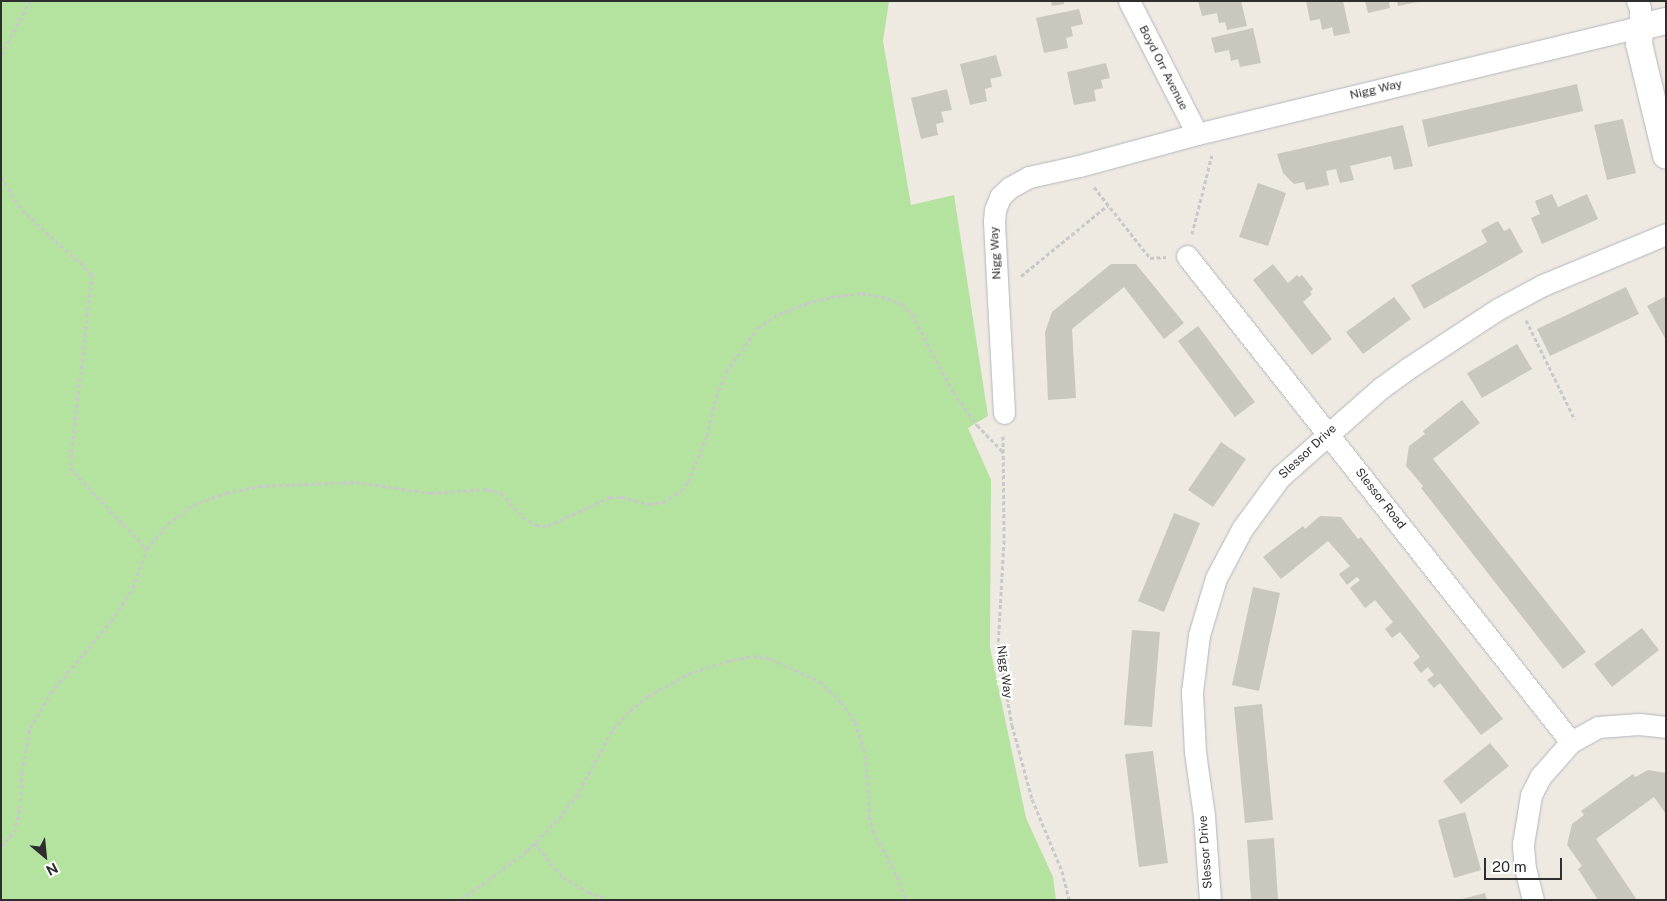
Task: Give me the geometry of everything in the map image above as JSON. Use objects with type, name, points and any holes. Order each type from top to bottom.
[{"type":"street","name":"Boyd Orr Avenue","points":[[1129,1],[1197,134]]},
{"type":"street","points":[[1637,1],[1640,8],[1639,44],[1666,156]]},
{"type":"street","name":"Nigg Way","points":[[1004,413],[994,221],[995,210],[1000,198],[1009,188],[1030,177],[1079,166],[1197,134],[1666,22]]},
{"type":"street","name":"Slessor Drive","points":[[1210,900],[1204,816],[1195,752],[1192,692],[1199,635],[1216,578],[1242,529],[1280,477],[1328,433],[1407,369],[1516,300],[1573,272],[1666,234]]},
{"type":"street","name":"Slessor Road","points":[[1187,256],[1571,742]]},
{"type":"street","points":[[1533,900],[1525,869],[1523,844],[1525,818],[1531,795],[1540,777],[1571,742],[1598,728],[1639,724],[1666,726]]},
{"type":"path","points":[[1,55],[30,1]]},
{"type":"path","points":[[1079,166],[1150,258],[1187,256],[1218,129]]},
{"type":"path","points":[[1,177],[22,210],[92,274],[70,468],[147,549]]},
{"type":"path","points":[[998,294],[1108,205]]},
{"type":"path","points":[[1,846],[14,832],[20,808],[22,772],[30,728],[51,693],[111,622],[133,588],[147,549],[168,524],[193,505],[226,493],[259,486],[356,482],[431,493],[487,489],[501,493],[523,517],[536,525],[548,526],[610,497],[622,497],[649,504],[663,502],[681,491],[688,482],[707,436],[716,397],[726,372],[758,328],[779,314],[807,303],[831,297],[862,293],[887,298],[902,304],[912,314],[953,392],[977,425],[1003,452]]},
{"type":"path","points":[[1516,300],[1575,420]]},
{"type":"path","name":"Nigg Way","points":[[1004,413],[1004,540],[998,646],[1019,753],[1032,800],[1062,871],[1068,900]]},
{"type":"path","points":[[461,900],[534,843],[576,797],[604,744],[630,711],[648,696],[688,674],[727,661],[753,656],[771,659],[819,682],[841,702],[855,722],[864,749],[868,782],[869,816],[873,831],[897,876],[906,900]]},
{"type":"path","points":[[534,843],[563,877],[588,892],[610,900]]},
{"type":"green space","points":[[1,1],[889,1],[883,41],[911,205],[954,195],[988,416],[968,428],[991,480],[990,648],[1026,818],[1053,877],[1056,900],[1,900]]},
{"type":"building","points":[[1051,1],[1064,1],[1064,4],[1052,6]]},
{"type":"building","points":[[1198,1],[1241,1],[1247,26],[1227,30],[1225,22],[1219,23],[1217,13],[1202,16]]},
{"type":"building","points":[[1306,1],[1343,1],[1350,33],[1334,36],[1332,27],[1322,30],[1320,19],[1310,21]]},
{"type":"building","points":[[1365,1],[1389,1],[1390,8],[1368,13]]},
{"type":"building","points":[[1397,1],[1418,1],[1418,2],[1398,6]]},
{"type":"building","points":[[1079,9],[1083,24],[1071,27],[1073,36],[1066,38],[1068,48],[1044,53],[1036,18]]},
{"type":"building","points":[[1253,28],[1261,63],[1240,67],[1238,59],[1231,61],[1229,50],[1215,53],[1211,38]]},
{"type":"building","points":[[996,55],[1002,76],[990,79],[992,87],[985,89],[987,101],[970,105],[960,64]]},
{"type":"building","points":[[1106,63],[1110,78],[1101,80],[1103,88],[1094,90],[1096,101],[1074,105],[1067,72]]},
{"type":"building","points":[[1577,84],[1583,111],[1428,147],[1422,120]]},
{"type":"building","points":[[947,89],[952,110],[941,112],[944,122],[936,124],[938,135],[921,139],[911,98]]},
{"type":"building","points":[[1623,119],[1636,173],[1607,180],[1594,125]]},
{"type":"building","points":[[1403,125],[1413,166],[1394,170],[1391,156],[1350,166],[1354,180],[1340,183],[1336,169],[1326,171],[1329,185],[1306,190],[1304,182],[1294,184],[1283,173],[1277,154]]},
{"type":"building","points":[[1258,183],[1286,193],[1268,246],[1239,237]]},
{"type":"building","points":[[1552,194],[1558,207],[1587,194],[1598,219],[1542,244],[1531,218],[1540,214],[1535,201]]},
{"type":"building","points":[[1498,221],[1504,231],[1510,228],[1523,252],[1424,309],[1411,285],[1487,242],[1481,230]]},
{"type":"building","points":[[1111,264],[1136,264],[1184,323],[1164,339],[1124,287],[1072,329],[1076,398],[1048,400],[1045,332],[1052,312]]},
{"type":"building","points":[[1273,264],[1288,283],[1297,275],[1299,277],[1302,275],[1313,289],[1310,292],[1312,294],[1303,302],[1332,339],[1312,355],[1253,280]]},
{"type":"building","points":[[1626,287],[1639,314],[1550,356],[1537,329]]},
{"type":"building","points":[[1666,296],[1666,340],[1647,306]]},
{"type":"building","points":[[1394,297],[1411,319],[1363,354],[1346,332]]},
{"type":"building","points":[[1198,326],[1255,402],[1235,417],[1178,341]]},
{"type":"building","points":[[1517,344],[1532,369],[1482,398],[1467,373]]},
{"type":"building","points":[[1462,400],[1480,423],[1433,459],[1586,652],[1563,669],[1421,488],[1423,486],[1406,466],[1409,446],[1425,434],[1423,431]]},
{"type":"building","points":[[1221,442],[1246,459],[1213,507],[1188,490]]},
{"type":"building","points":[[1174,513],[1200,523],[1164,612],[1138,601]]},
{"type":"building","points":[[1320,516],[1341,517],[1358,539],[1361,537],[1503,719],[1481,735],[1440,683],[1434,688],[1427,680],[1434,675],[1428,667],[1421,673],[1413,663],[1420,657],[1400,632],[1392,638],[1385,629],[1393,622],[1375,600],[1365,608],[1350,588],[1360,580],[1357,577],[1347,585],[1339,574],[1350,566],[1328,541],[1281,579],[1263,557],[1303,526],[1305,529]]},
{"type":"building","points":[[1253,587],[1280,593],[1259,691],[1232,685]]},
{"type":"building","points":[[1642,628],[1659,650],[1612,687],[1594,664]]},
{"type":"building","points":[[1132,630],[1160,632],[1152,727],[1124,725]]},
{"type":"building","points":[[1262,704],[1273,820],[1245,823],[1234,707]]},
{"type":"building","points":[[1490,743],[1509,766],[1461,804],[1443,781]]},
{"type":"building","points":[[1153,751],[1168,863],[1139,867],[1125,754]]},
{"type":"building","points":[[1648,770],[1666,773],[1666,814],[1654,797],[1596,839],[1637,900],[1598,900],[1578,869],[1582,866],[1567,845],[1572,824],[1584,815],[1581,811],[1633,774],[1635,777]]},
{"type":"building","points":[[1465,812],[1481,870],[1454,878],[1438,820]]},
{"type":"building","points":[[1274,838],[1278,900],[1251,900],[1247,840]]},
{"type":"building","points":[[1485,893],[1487,900],[1462,900],[1462,899]]}]
